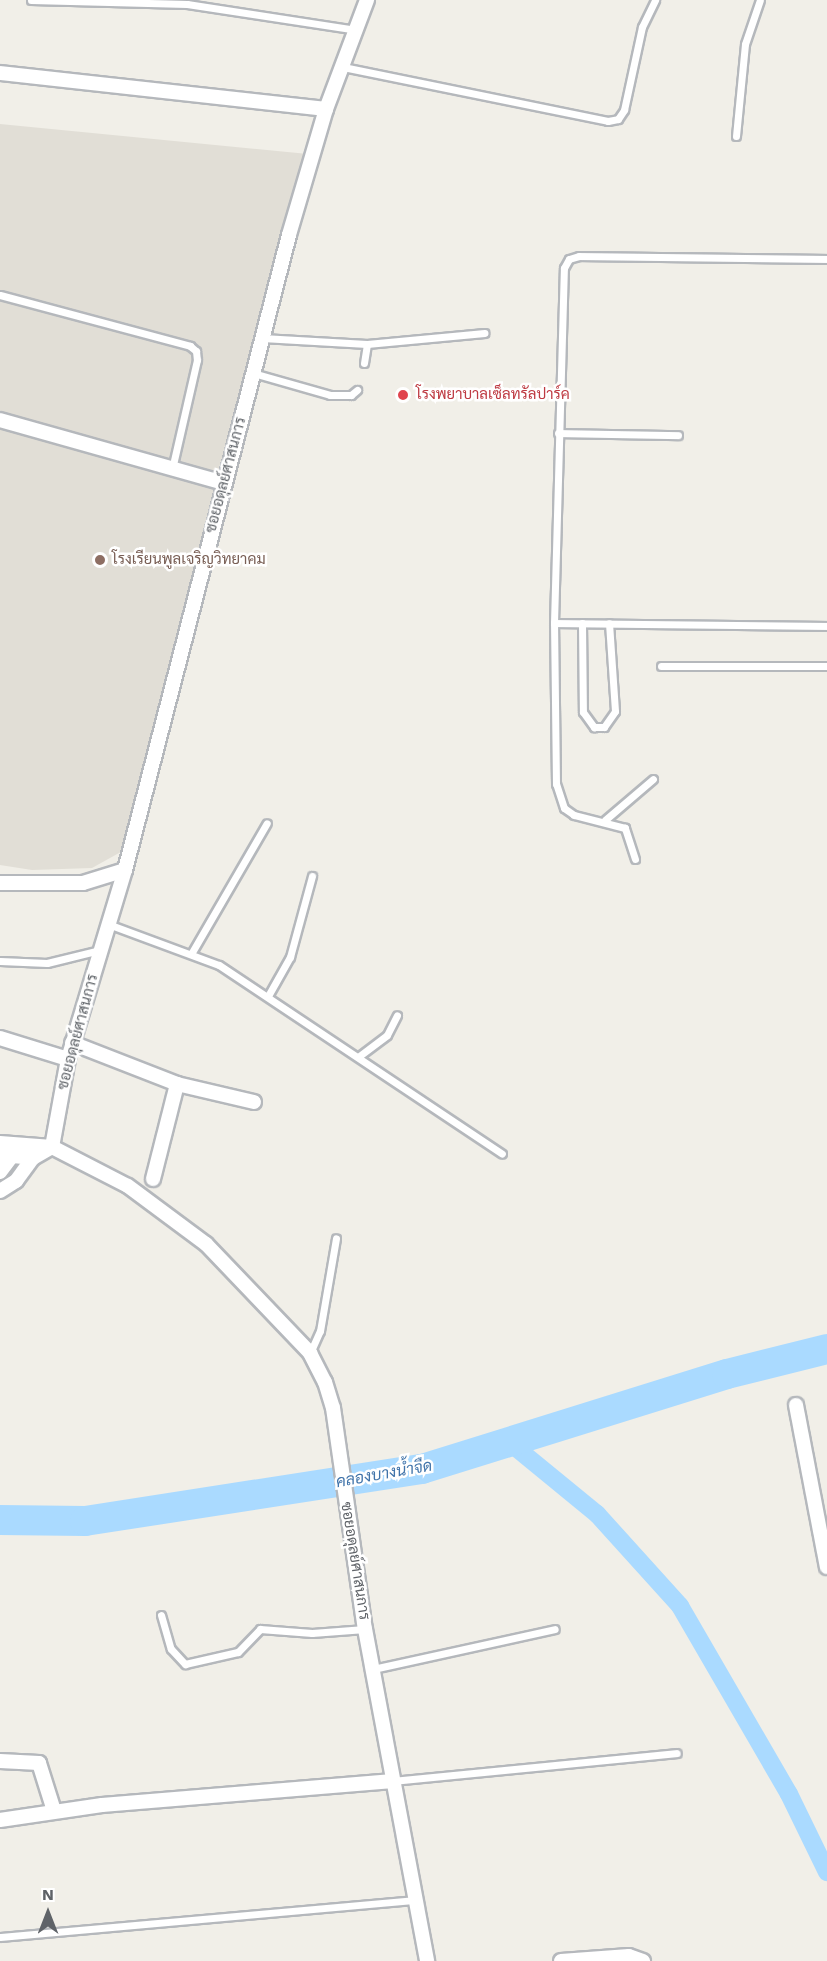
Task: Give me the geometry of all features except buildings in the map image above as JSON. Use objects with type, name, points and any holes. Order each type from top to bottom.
[{"type":"street","name":"ซอยอดุลย์ศาสนการ","points":[[366,0],[326,110],[262,338],[125,870],[72,1043],[52,1147],[128,1186],[206,1244],[310,1353],[333,1408],[350,1538],[427,1961]]},
{"type":"street","points":[[0,73],[326,110]]},
{"type":"street","points":[[0,420],[224,483]]},
{"type":"street","points":[[0,883],[83,883],[125,870]]},
{"type":"street","points":[[0,1038],[68,1059]]},
{"type":"street","points":[[72,1043],[177,1084],[254,1102]]},
{"type":"street","points":[[153,1179],[177,1084]]},
{"type":"street","points":[[0,1143],[52,1147]]},
{"type":"street","points":[[0,1191],[16,1181],[33,1158],[52,1147]]},
{"type":"street","points":[[0,1172],[6,1155],[33,1158]]},
{"type":"street","points":[[796,1405],[827,1567]]},
{"type":"street","points":[[0,1761],[39,1763],[54,1811]]},
{"type":"street","points":[[0,1820],[54,1811],[393,1781]]},
{"type":"street","points":[[561,1961],[629,1956],[643,1961]]},
{"type":"lane","points":[[31,0],[188,4],[357,30]]},
{"type":"lane","points":[[343,67],[608,121],[618,118],[624,110],[642,27],[655,0]]},
{"type":"lane","points":[[736,136],[745,44],[760,0]]},
{"type":"lane","points":[[635,859],[625,828],[605,820],[574,815],[560,800],[556,784],[554,623],[562,279],[570,259],[579,256],[827,260]]},
{"type":"lane","points":[[0,295],[190,346],[196,351],[197,360],[172,469]]},
{"type":"lane","points":[[262,338],[367,344],[484,333]]},
{"type":"lane","points":[[364,363],[367,344]]},
{"type":"lane","points":[[253,372],[330,395],[351,395],[357,390]]},
{"type":"lane","points":[[558,433],[678,435]]},
{"type":"lane","points":[[554,623],[827,626]]},
{"type":"lane","points":[[582,623],[583,712],[594,727],[604,727],[615,711],[609,623]]},
{"type":"lane","points":[[661,666],[827,666]]},
{"type":"lane","points":[[605,820],[653,779]]},
{"type":"lane","points":[[191,954],[267,823]]},
{"type":"lane","points":[[267,996],[290,957],[312,876]]},
{"type":"lane","points":[[108,924],[219,965],[502,1154]]},
{"type":"lane","points":[[0,962],[47,963],[100,950]]},
{"type":"lane","points":[[358,1057],[387,1035],[397,1015]]},
{"type":"lane","points":[[310,1353],[322,1323],[336,1238]]},
{"type":"lane","points":[[161,1615],[171,1649],[185,1665],[238,1652],[260,1629],[312,1633],[366,1629]]},
{"type":"lane","points":[[373,1669],[555,1629]]},
{"type":"lane","points":[[393,1781],[677,1753]]},
{"type":"lane","points":[[0,1937],[416,1900]]},
{"type":"shaded area","name":"โรงเรียนพูลเจริญวิทยาคม","points":[[0,124],[308,154],[128,848],[92,868],[32,870],[0,865]]},
{"type":"waterway","name":"คลองบางน้ำจืด","points":[[0,1520],[85,1521],[422,1469],[727,1374],[827,1349]]},
{"type":"waterway","points":[[509,1442],[597,1514],[680,1606],[789,1794],[827,1872]]},
{"type":"place","name":"โรงพยาบาลเซ็ลทรัลปาร์ค","points":[[403,395]]},
{"type":"place","name":"โรงเรียนพูลเจริญวิทยาคม","points":[[100,560]]}]
